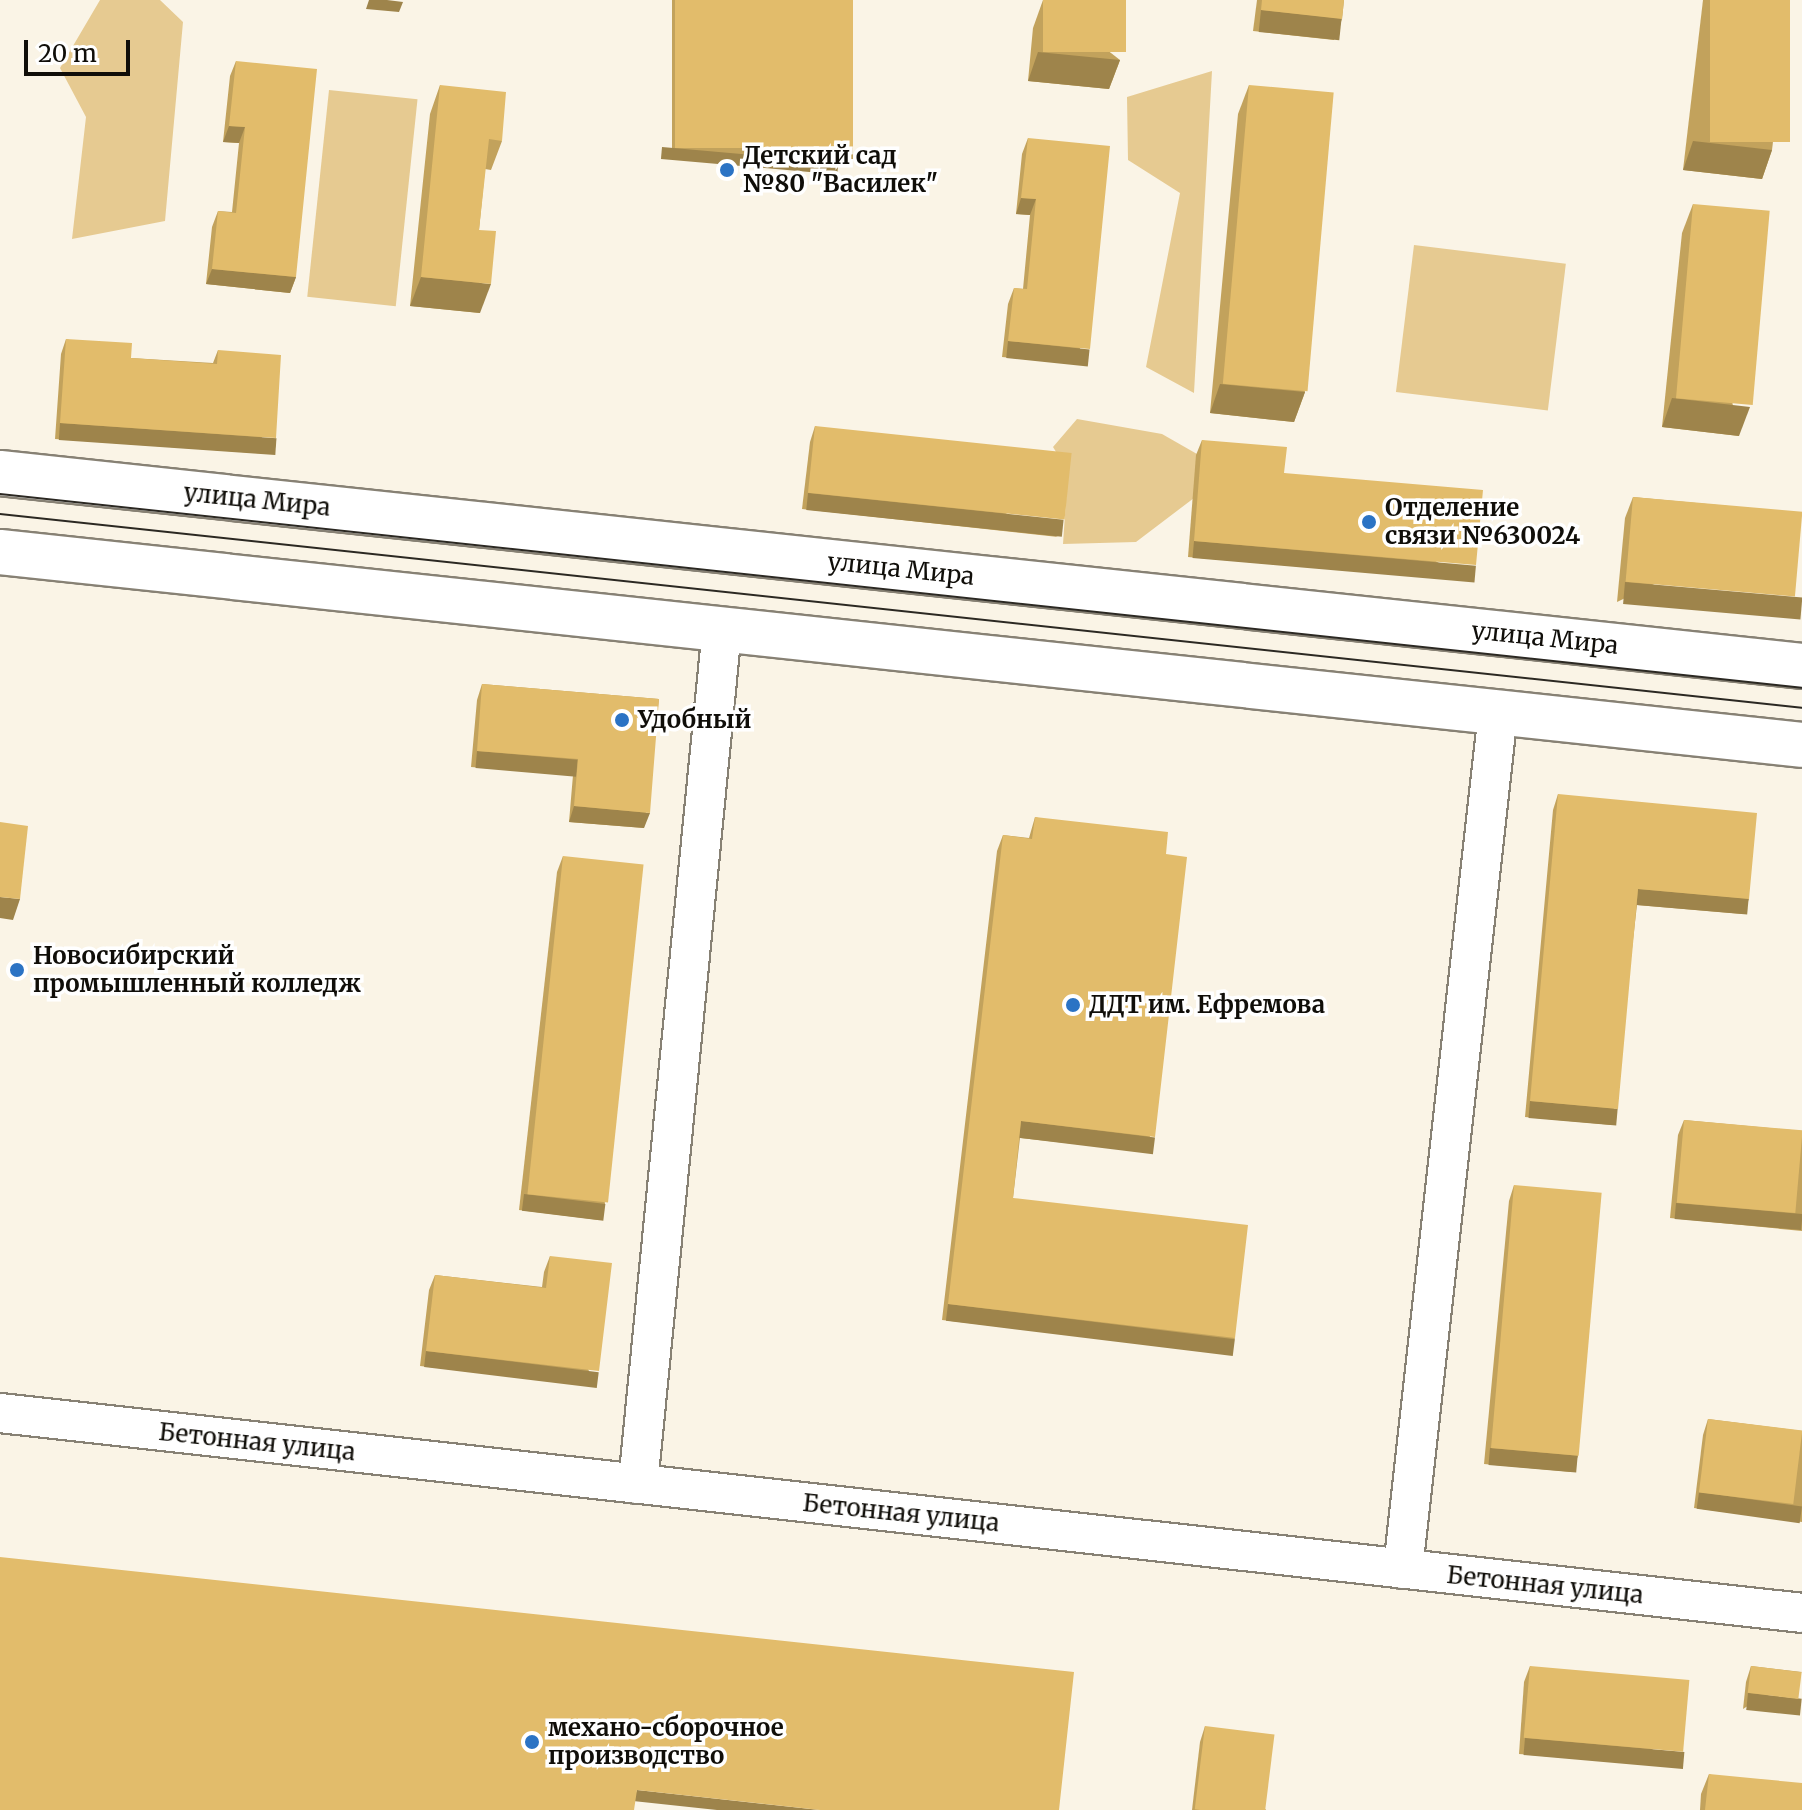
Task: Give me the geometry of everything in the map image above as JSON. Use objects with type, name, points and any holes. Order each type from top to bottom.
[{"type":"street","name":"улица Мира","points":[[0,473],[1802,666]]},
{"type":"street","points":[[0,552],[1802,745]]},
{"type":"street","points":[[638,1484],[722,629]]},
{"type":"street","points":[[1403,1569],[1498,712]]},
{"type":"street","name":"Бетонная улица","points":[[0,1413],[1802,1613]]},
{"type":"shaded area","points":[[100,0],[160,0],[183,22],[165,221],[72,239],[86,117],[60,68]]},
{"type":"shaded area","points":[[1212,71],[1194,393],[1146,367],[1180,193],[1128,160],[1127,97]]},
{"type":"shaded area","points":[[329,90],[418,99],[396,306],[307,297]]},
{"type":"shaded area","points":[[1414,245],[1566,264],[1548,411],[1396,392]]},
{"type":"shaded area","points":[[1077,419],[1162,434],[1197,454],[1194,498],[1136,542],[1063,544],[1068,471],[1053,447]]},
{"type":"building","points":[[675,0],[853,0],[853,148],[675,148]]},
{"type":"building","points":[[1043,0],[1126,0],[1126,52],[1043,52]]},
{"type":"building","points":[[1262,0],[1344,0],[1342,19],[1261,10]]},
{"type":"building","points":[[1710,0],[1790,0],[1790,142],[1710,142]]},
{"type":"building","points":[[236,61],[317,69],[296,277],[212,269],[218,211],[236,213],[245,127],[229,126]]},
{"type":"building","points":[[440,85],[506,92],[502,141],[489,139],[479,230],[496,231],[491,284],[421,277]]},
{"type":"building","points":[[1249,85],[1334,92],[1308,391],[1223,384]]},
{"type":"building","points":[[1028,138],[1110,146],[1090,349],[1008,341],[1014,288],[1027,289],[1036,199],[1021,198]]},
{"type":"building","points":[[1693,204],[1770,211],[1753,405],[1676,398]]},
{"type":"building","points":[[66,339],[132,343],[131,358],[217,364],[218,350],[281,355],[276,438],[60,423]]},
{"type":"building","points":[[815,426],[1072,453],[1065,520],[808,493]]},
{"type":"building","points":[[1202,440],[1287,447],[1284,473],[1483,490],[1476,565],[1194,541]]},
{"type":"building","points":[[1633,497],[1802,512],[1795,596],[1626,582]]},
{"type":"building","points":[[482,684],[659,699],[650,813],[574,806],[578,759],[477,751]]},
{"type":"building","points":[[1558,794],[1757,813],[1749,899],[1638,889],[1618,1109],[1530,1101]]},
{"type":"building","name":"ДДТ им. Ефремова","points":[[1035,817],[1168,832],[1166,854],[1187,857],[1155,1137],[1021,1121],[1013,1198],[1248,1225],[1235,1338],[948,1304],[1003,835],[1032,839]]},
{"type":"building","points":[[0,822],[28,826],[20,899],[0,897]]},
{"type":"building","points":[[563,856],[644,864],[608,1203],[527,1194]]},
{"type":"building","points":[[1684,1120],[1802,1130],[1795,1213],[1677,1203]]},
{"type":"building","points":[[1514,1185],[1602,1193],[1579,1456],[1491,1448]]},
{"type":"building","points":[[550,1256],[612,1263],[599,1371],[426,1351],[435,1275],[546,1288]]},
{"type":"building","points":[[1708,1419],[1802,1431],[1793,1504],[1699,1492]]},
{"type":"building","name":"механо-сборочное производство","points":[[0,1557],[1074,1672],[1059,1810],[820,1810],[637,1790],[634,1810],[0,1810]]},
{"type":"building","points":[[1530,1666],[1689,1680],[1683,1752],[1524,1738]]},
{"type":"building","points":[[1751,1666],[1802,1672],[1798,1699],[1748,1693]]},
{"type":"building","points":[[1205,1726],[1274,1735],[1265,1810],[1195,1809]]},
{"type":"building","points":[[1709,1774],[1802,1783],[1802,1810],[1705,1810]]},
{"type":"tram line","points":[[0,494],[1802,688]]},
{"type":"tram line","points":[[0,514],[1802,708]]},
{"type":"place","name":"Детский сад №80 \"Василек\"","points":[[727,170]]},
{"type":"place","name":"Отделение связи №630024","points":[[1369,522]]},
{"type":"place","name":"Удобный","points":[[622,720]]},
{"type":"place","name":"Новосибирский промышленный колледж","points":[[17,970]]},
{"type":"place","name":"ДДТ им. Ефремова","points":[[1073,1005]]},
{"type":"place","name":"механо-сборочное производство","points":[[532,1742]]}]
